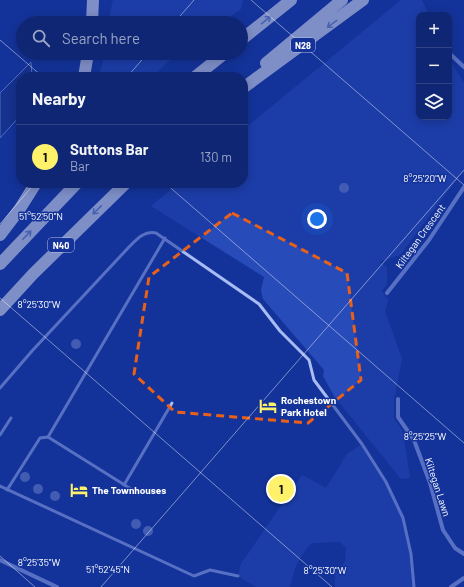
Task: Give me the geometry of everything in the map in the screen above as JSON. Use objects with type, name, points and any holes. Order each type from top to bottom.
[{"type":"highway","points":[[92,16],[93,0]]},
{"type":"highway","points":[[248,34],[291,0]]},
{"type":"highway","points":[[248,77],[342,0]]},
{"type":"highway","name":"N28","points":[[248,84],[363,0]]},
{"type":"highway","points":[[85,72],[87,60]]},
{"type":"highway","points":[[201,72],[216,60]]},
{"type":"highway","points":[[0,235],[19,210],[33,188]]},
{"type":"highway","points":[[0,264],[73,188]]},
{"type":"highway","name":"N40","points":[[0,310],[33,274],[121,188]]},
{"type":"street","points":[[452,56],[464,67]]},
{"type":"street","name":"Kiltegan Crescent","points":[[387,293],[430,240],[464,187]]},
{"type":"street","name":"Kiltegan Lawn","points":[[398,399],[398,417],[417,448],[430,483],[443,530],[455,548],[464,554]]},
{"type":"street","points":[[0,560],[57,587]]},
{"type":"street","points":[[450,587],[464,578]]},
{"type":"lane","points":[[0,388],[32,351],[136,240],[150,232],[165,238],[259,304],[280,331],[309,360],[314,380],[362,444],[386,482],[404,518],[411,554],[414,587]]},
{"type":"lane","points":[[48,437],[165,238]]},
{"type":"lane","points":[[124,485],[172,403]]},
{"type":"lane","points":[[0,435],[11,418]]},
{"type":"lane","points":[[7,490],[40,438],[48,437],[140,494]]},
{"type":"lane","points":[[0,486],[194,576],[210,570],[238,576]]},
{"type":"highlighted area","points":[[232,213],[347,273],[361,380],[308,423],[175,412],[134,374],[149,277]]},
{"type":"shaded area","points":[[113,0],[243,0],[241,9],[231,16],[110,16]]},
{"type":"shaded area","points":[[401,0],[422,0],[428,12],[416,12],[416,120],[452,120],[452,64],[464,83],[464,170],[400,255],[379,262],[387,267],[387,284],[382,291],[388,300],[385,311],[402,359],[394,400],[394,418],[403,432],[410,478],[401,479],[334,396],[323,376],[324,370],[263,299],[261,290],[264,277],[151,206],[173,188],[248,188],[248,126]]},
{"type":"shaded area","points":[[103,60],[170,60],[157,72],[100,72]]},
{"type":"shaded area","points":[[31,62],[32,72],[21,72]]},
{"type":"shaded area","points":[[16,77],[16,120],[0,138],[0,93]]},
{"type":"shaded area","points":[[362,444],[386,480],[401,510],[412,561],[414,587],[335,587],[335,573],[345,562],[346,548],[340,542],[312,543],[304,552],[298,563],[293,574],[290,587],[256,587],[238,576],[241,564],[302,475],[326,488],[347,454]]},
{"type":"place","name":"Rochestown Park Hotel","points":[[268,406]]},
{"type":"place","name":"Suttons Bar","points":[[281,489]]},
{"type":"place","name":"The Townhouses","points":[[79,490]]}]
